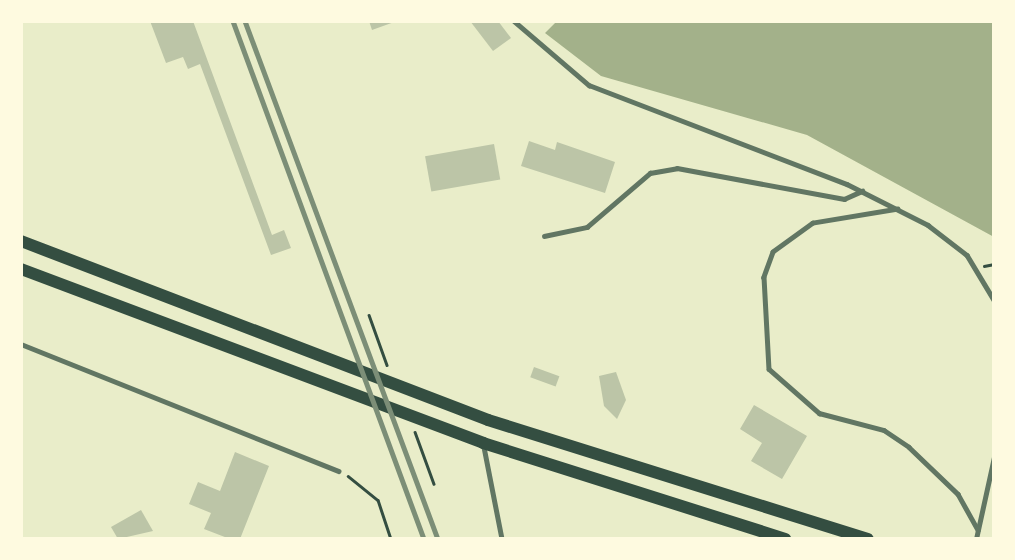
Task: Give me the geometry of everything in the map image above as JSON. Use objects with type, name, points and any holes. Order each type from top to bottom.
[{"type":"main road","points":[[21,241],[488,420],[868,539]]},
{"type":"main road","points":[[21,269],[483,443],[785,539]]},
{"type":"lane","points":[[514,21],[589,85],[862,191],[899,209],[967,255],[994,300]]},
{"type":"lane","points":[[544,236],[587,227],[650,173],[677,168],[844,199],[862,191]]},
{"type":"lane","points":[[899,209],[813,223],[773,252],[764,277],[769,369],[819,413],[884,430],[909,447],[958,494],[978,530]]},
{"type":"lane","points":[[21,344],[339,471]]},
{"type":"lane","points":[[483,443],[502,539]]},
{"type":"lane","points":[[976,539],[994,457]]},
{"type":"path","points":[[369,315],[387,369]]},
{"type":"path","points":[[408,416],[434,484]]},
{"type":"path","points":[[339,471],[378,500],[391,539]]},
{"type":"shaded area","points":[[557,21],[994,21],[994,237],[807,135],[601,76],[545,33]]},
{"type":"building","points":[[150,21],[193,21],[272,235],[284,230],[291,248],[271,255],[200,64],[188,69],[183,57],[166,63]]},
{"type":"building","points":[[369,21],[397,21],[372,30]]},
{"type":"building","points":[[470,21],[498,21],[511,38],[493,51]]},
{"type":"building","points":[[529,141],[555,150],[557,142],[615,162],[605,193],[521,166]]},
{"type":"building","points":[[494,144],[500,179],[431,192],[425,156]]},
{"type":"building","points":[[534,367],[559,376],[556,387],[530,377]]},
{"type":"building","points":[[616,372],[626,400],[617,419],[604,406],[599,376]]},
{"type":"building","points":[[754,405],[807,436],[782,479],[751,461],[762,443],[740,429]]},
{"type":"building","points":[[235,452],[269,466],[240,539],[230,539],[204,529],[211,513],[189,504],[198,482],[220,491]]},
{"type":"building","points":[[141,510],[153,531],[118,539],[111,527]]},
{"type":"railway","points":[[233,21],[424,539]]},
{"type":"railway","points":[[245,21],[438,539]]}]
